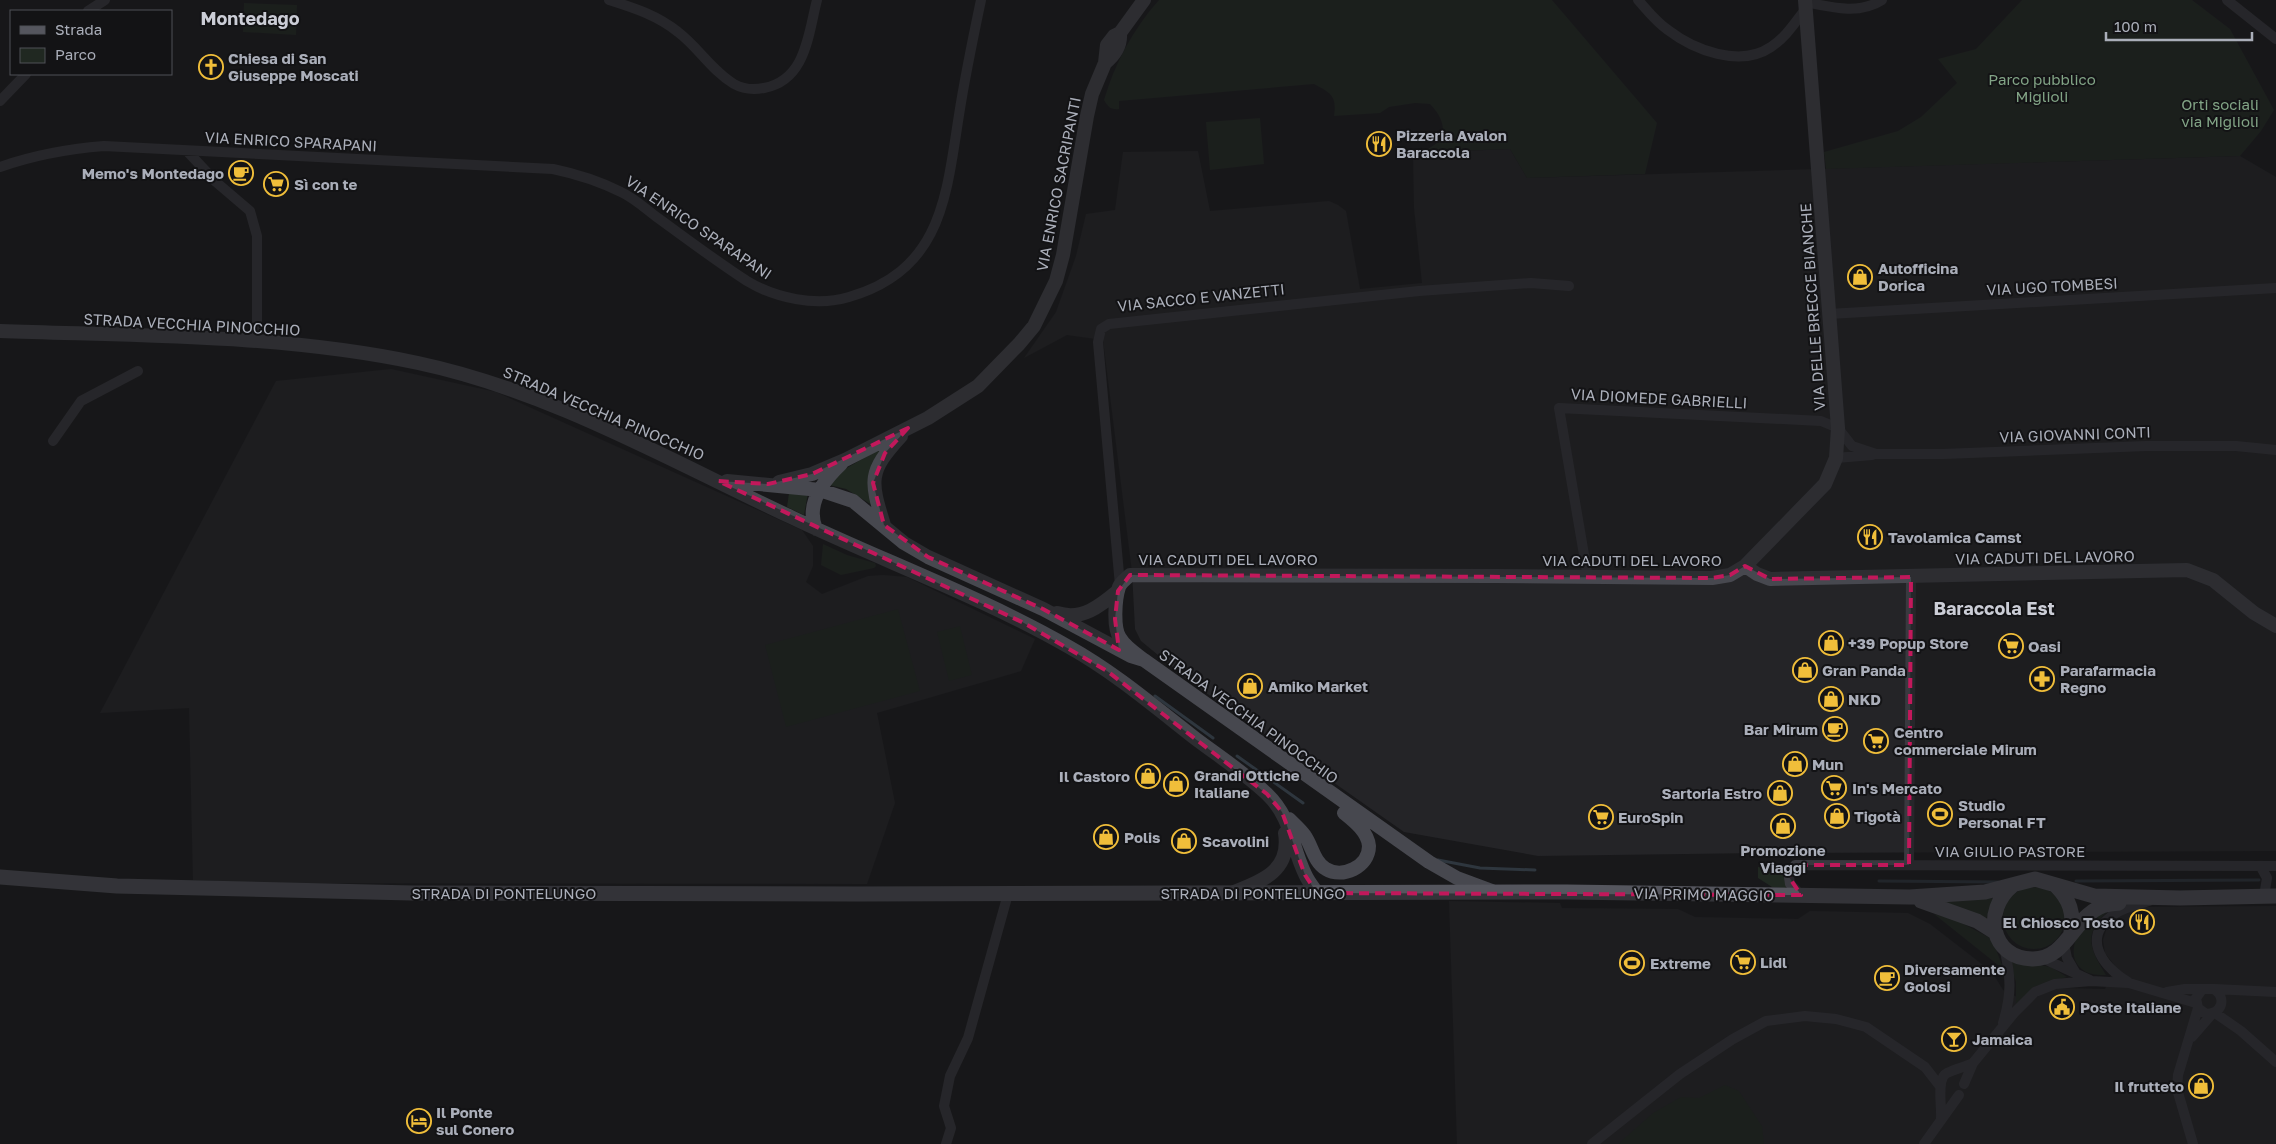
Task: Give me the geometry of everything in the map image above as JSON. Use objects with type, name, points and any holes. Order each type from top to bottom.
[{"type":"main road","name":"STRADA DI PONTELUNGO","points":[[0,877],[117,886],[238,890],[518,893],[1497,893]]},
{"type":"main road","name":"VIA PRIMO MAGGIO","points":[[1497,893],[1910,897],[1985,892],[2035,879],[2094,896],[2152,898],[2270,896]]},
{"type":"main road","points":[[2000,939],[1994,919],[1996,904],[2013,885]]},
{"type":"main road","points":[[2056,886],[2066,896],[2071,907],[2073,920],[2067,938]]},
{"type":"main road","name":"VIA PRIMO MAGGIO","points":[[1910,897],[1977,921],[2021,957],[2042,958],[2054,953],[2067,938],[2101,907],[2152,898]]},
{"type":"street","points":[[90,10],[105,0]]},
{"type":"street","points":[[609,0],[647,12],[679,32],[735,84],[757,89],[774,86],[785,80],[798,66],[817,0]]},
{"type":"street","name":"VIA ENRICO SPARAPANI","points":[[0,167],[29,157],[70,149],[104,146],[509,165],[553,169],[580,175],[622,192],[748,281],[772,293],[821,301],[842,299],[879,286],[900,272],[924,245],[937,222],[945,198],[967,66],[981,0]]},
{"type":"street","name":"VIA ENRICO SACRIPANTI","points":[[768,484],[812,474],[845,460],[928,418],[978,386],[999,366],[1034,326],[1047,302],[1058,272],[1092,94],[1105,63],[1113,56],[1121,42],[1120,33],[1144,0]]},
{"type":"street","points":[[1638,0],[1667,29],[1682,40],[1710,52],[1726,56],[1747,55],[1769,48],[1783,38],[1805,4],[1858,9],[1882,0]]},
{"type":"street","points":[[2227,0],[2276,39]]},
{"type":"street","name":"VIA DELLE BRECCE BIANCHE","points":[[1745,566],[1825,484],[1836,458],[1838,428],[1805,4]]},
{"type":"street","points":[[0,100],[25,75]]},
{"type":"street","name":"VIA ENRICO SPARAPANI","points":[[188,151],[216,182],[250,210],[257,236],[257,341]]},
{"type":"street","name":"VIA SACCO E VANZETTI","points":[[1144,660],[1124,644],[1116,631],[1115,619],[1119,588],[1098,342],[1101,330],[1109,324],[1419,291],[1532,283],[1569,286]]},
{"type":"street","name":"VIA UGO TOMBESI","points":[[1829,314],[2276,288]]},
{"type":"street","name":"STRADA VECCHIA PINOCCHIO","points":[[0,331],[257,341],[349,352],[416,363],[487,380],[552,405],[718,481],[816,529],[1024,623],[1072,648],[1114,676],[1267,794],[1282,812],[1292,832],[1305,875],[1317,893]]},
{"type":"street","points":[[53,441],[81,402],[138,371]]},
{"type":"street","name":"VIA DIOMEDE GABRIELLI","points":[[1588,578],[1559,408],[1821,421],[1838,428]]},
{"type":"street","name":"VIA ENRICO SACRIPANTI","points":[[884,524],[873,482],[885,453],[908,428]]},
{"type":"street","name":"VIA GIOVANNI CONTI","points":[[1838,428],[1852,446],[1876,454]]},
{"type":"street","name":"VIA GIOVANNI CONTI","points":[[1836,458],[1876,454],[1943,454],[2146,446],[2236,446],[2276,450]]},
{"type":"street","name":"VIA ENRICO SACRIPANTI","points":[[820,490],[832,472],[845,460]]},
{"type":"street","name":"STRADA VECCHIA PINOCCHIO","points":[[718,481],[820,490],[853,501],[884,524],[904,543],[928,557],[1043,609],[1131,656],[1144,660],[1322,788],[1429,862],[1456,878],[1497,893]]},
{"type":"street","points":[[816,529],[812,513],[820,490]]},
{"type":"street","name":"VIA CADUTI DEL LAVORO","points":[[1119,588],[1130,575],[1712,578],[1730,575],[1745,566],[1756,574],[1770,579],[2187,570],[2213,580],[2254,613],[2276,626]]},
{"type":"street","points":[[1909,865],[1910,577]]},
{"type":"street","points":[[1043,609],[1066,616],[1080,615],[1101,604],[1119,588]]},
{"type":"street","points":[[1282,812],[1305,836],[1316,859],[1325,868],[1343,873],[1351,871],[1359,866],[1367,856],[1369,846],[1366,836],[1357,823],[1334,805],[1322,788]]},
{"type":"street","points":[[1233,893],[1272,875],[1281,862],[1288,846],[1282,812]]},
{"type":"street","name":"VIA GIULIO PASTORE","points":[[1801,895],[1790,884],[1789,877],[1795,864],[2276,866]]},
{"type":"street","points":[[2262,867],[2267,878],[2270,896]]},
{"type":"street","points":[[946,1144],[951,1128],[944,1106],[950,1076],[968,1038],[1008,894]]},
{"type":"street","name":"VIA PRIMO MAGGIO","points":[[2129,983],[2112,973],[2100,958],[2096,943],[2099,932],[2109,918],[2118,912],[2152,898]]},
{"type":"street","points":[[2067,938],[2067,958],[2075,972]]},
{"type":"street","points":[[1924,1144],[1940,1118],[1958,1095],[1973,1063],[2001,1028],[2010,998],[2010,977],[2000,939]]},
{"type":"street","name":"VIA PRIMO MAGGIO","points":[[2042,958],[2091,981]]},
{"type":"street","name":"VIA PRIMO MAGGIO","points":[[2001,1028],[2035,992],[2055,984],[2091,981],[2129,983]]},
{"type":"street","points":[[2129,983],[2165,993],[2197,1005],[2204,1014],[2245,992]]},
{"type":"street","points":[[2165,993],[2185,989],[2276,992]]},
{"type":"street","points":[[2214,989],[2218,1007],[2241,1031],[2276,1062]]},
{"type":"street","points":[[2193,1144],[2177,1089],[2178,1075],[2197,1005],[2196,998],[2201,991]]},
{"type":"street","points":[[2188,1042],[2218,1007]]},
{"type":"street","points":[[1592,1144],[1680,1074],[1733,1039],[1766,1021],[1804,1016],[1836,1019],[1866,1027],[1925,1067],[1940,1088],[1950,1097],[1958,1095]]},
{"type":"street","points":[[1940,1118],[1941,1077],[1973,1063]]},
{"type":"street","points":[[1925,1067],[1961,1075],[1964,1084]]},
{"type":"highlighted area","points":[[908,428],[885,453],[873,483],[884,525],[928,557],[1043,609],[1119,650],[1115,619],[1118,591],[1130,575],[1712,578],[1730,575],[1745,566],[1770,579],[1911,577],[1909,865],[1795,865],[1789,877],[1801,895],[1317,893],[1305,875],[1282,812],[1267,794],[1107,671],[1024,623],[718,481],[768,484],[812,474]]},
{"type":"shaded area","points":[[1510,149],[1527,178],[2240,156],[2276,177],[2276,851],[1538,856],[1404,832],[1192,683],[1141,641],[1135,629],[1132,572],[1103,340],[1067,335],[1024,358],[1056,312],[1076,256],[1086,214],[1115,210],[1123,152],[1198,151],[1210,211],[1329,201],[1338,205],[1346,211],[1360,289],[1422,283],[1414,208],[1413,153]]},
{"type":"shaded area","points":[[391,369],[496,392],[802,530],[813,546],[813,566],[806,582],[822,594],[868,576],[907,577],[1035,639],[1021,671],[877,713],[895,803],[867,884],[259,883],[193,880],[189,708],[100,713],[276,381]]},
{"type":"shaded area","points":[[1449,901],[1560,903],[1562,908],[1678,909],[1695,917],[1798,919],[1810,911],[1908,913],[1930,924],[1992,972],[2003,990],[2029,1003],[2043,993],[2058,988],[2105,989],[2115,966],[2105,953],[2103,940],[2108,924],[2122,914],[2140,907],[2276,906],[2276,1144],[1457,1144]]},
{"type":"green space","points":[[1159,0],[1552,0],[1657,123],[1645,174],[1527,178],[1510,149],[1428,152],[1428,149],[1443,139],[1441,120],[1430,104],[1415,103],[1389,107],[1380,113],[1334,116],[1335,104],[1332,96],[1314,84],[1119,101],[1119,109],[1112,108],[1104,100],[1119,60],[1141,23]]},
{"type":"green space","name":"Parco pubblico Miglioli","points":[[2022,0],[2192,0],[2230,29],[2274,110],[2261,131],[2240,156],[1826,169],[1824,152],[1898,131],[1921,117],[1957,83],[1938,59],[1976,49]]},
{"type":"green space","points":[[244,3],[297,5],[296,35],[243,32]]},
{"type":"green space","points":[[1260,118],[1264,164],[1210,170],[1206,122]]},
{"type":"green space","points":[[881,448],[873,462],[872,505],[846,489],[829,485],[840,472]]},
{"type":"green space","points":[[789,493],[808,493],[804,515],[787,507]]},
{"type":"green space","points":[[823,544],[847,555],[875,563],[876,566],[841,575],[821,565]]},
{"type":"green space","points":[[898,609],[920,691],[786,727],[765,645]]},
{"type":"green space","points":[[960,626],[972,675],[949,681],[937,632]]},
{"type":"green space","points":[[1758,867],[1781,868],[1787,886],[1785,888],[1772,887],[1758,878]]},
{"type":"green space","points":[[2034,887],[2051,892],[2056,896],[2060,901],[2065,918],[2060,935],[2056,940],[2051,944],[2034,949],[2017,944],[2012,940],[2008,935],[2003,918],[2008,901],[2012,896],[2017,892]]},
{"type":"green space","points":[[1993,898],[1985,919],[1942,902]]},
{"type":"green space","points":[[2111,909],[2096,925],[2091,940],[2092,948],[2106,975],[2089,973],[2078,965],[2075,958],[2074,944],[2080,931],[2090,920]]},
{"type":"green space","points":[[1934,914],[1956,920],[1992,939],[2002,965],[1998,965]]},
{"type":"green space","points":[[2009,960],[2051,967],[2067,977],[2036,986],[2016,1004],[2016,982]]},
{"type":"green space","points":[[1725,1085],[1739,1091],[1762,1126],[1764,1144],[1618,1144],[1653,1113],[1681,1097],[1699,1098]]},
{"type":"waterway","points":[[1155,696],[1213,738]]},
{"type":"waterway","points":[[1237,756],[1303,803]]},
{"type":"waterway","points":[[1438,860],[1480,868],[1535,870]]},
{"type":"waterway","points":[[2076,881],[2259,880]]},
{"type":"waterway","points":[[1879,881],[1998,882]]},
{"type":"place","name":"Chiesa di San Giuseppe Moscati","points":[[211,67]]},
{"type":"place","name":"Pizzeria Avalon Baraccola","points":[[1379,144]]},
{"type":"place","name":"Memo's Montedago","points":[[241,173]]},
{"type":"place","name":"Sì con te","points":[[276,184]]},
{"type":"place","name":"Autofficina Dorica","points":[[1860,277]]},
{"type":"place","name":"Tavolamica Camst","points":[[1870,537]]},
{"type":"place","name":"+39 Popup Store","points":[[1831,643]]},
{"type":"place","name":"Oasi","points":[[2011,646]]},
{"type":"place","name":"Gran Panda","points":[[1805,670]]},
{"type":"place","name":"Parafarmacia Regno","points":[[2042,679]]},
{"type":"place","name":"Amiko Market","points":[[1250,686]]},
{"type":"place","name":"NKD","points":[[1831,699]]},
{"type":"place","name":"Bar Mirum","points":[[1835,729]]},
{"type":"place","name":"Centro commerciale Mirum","points":[[1876,741]]},
{"type":"place","name":"Mun","points":[[1795,764]]},
{"type":"place","name":"Il Castoro","points":[[1148,776]]},
{"type":"place","name":"Grandi Ottiche Italiane","points":[[1176,784]]},
{"type":"place","name":"In's Mercato","points":[[1834,788]]},
{"type":"place","name":"Sartoria Estro","points":[[1780,793]]},
{"type":"place","name":"Studio Personal FT","points":[[1940,814]]},
{"type":"place","name":"Tigotà","points":[[1837,816]]},
{"type":"place","name":"EuroSpin","points":[[1601,817]]},
{"type":"place","name":"Promozione Viaggi","points":[[1783,826]]},
{"type":"place","name":"Polis","points":[[1106,837]]},
{"type":"place","name":"Scavolini","points":[[1184,841]]},
{"type":"place","name":"El Chiosco Tosto","points":[[2142,922]]},
{"type":"place","name":"Lidl","points":[[1743,962]]},
{"type":"place","name":"Extreme","points":[[1632,963]]},
{"type":"place","name":"Diversamente Golosi","points":[[1887,978]]},
{"type":"place","name":"Poste Italiane","points":[[2062,1007]]},
{"type":"place","name":"Jamaica","points":[[1954,1039]]},
{"type":"place","name":"Il frutteto","points":[[2201,1086]]},
{"type":"place","name":"Il Ponte sul Conero","points":[[419,1121]]},
{"type":"district","name":"Montedago","points":[[250,18]]},
{"type":"district","name":"Baraccola Est","points":[[1994,608]]},
{"type":"park label","name":"Orti sociali via Miglioli","points":[[2220,112]]}]
